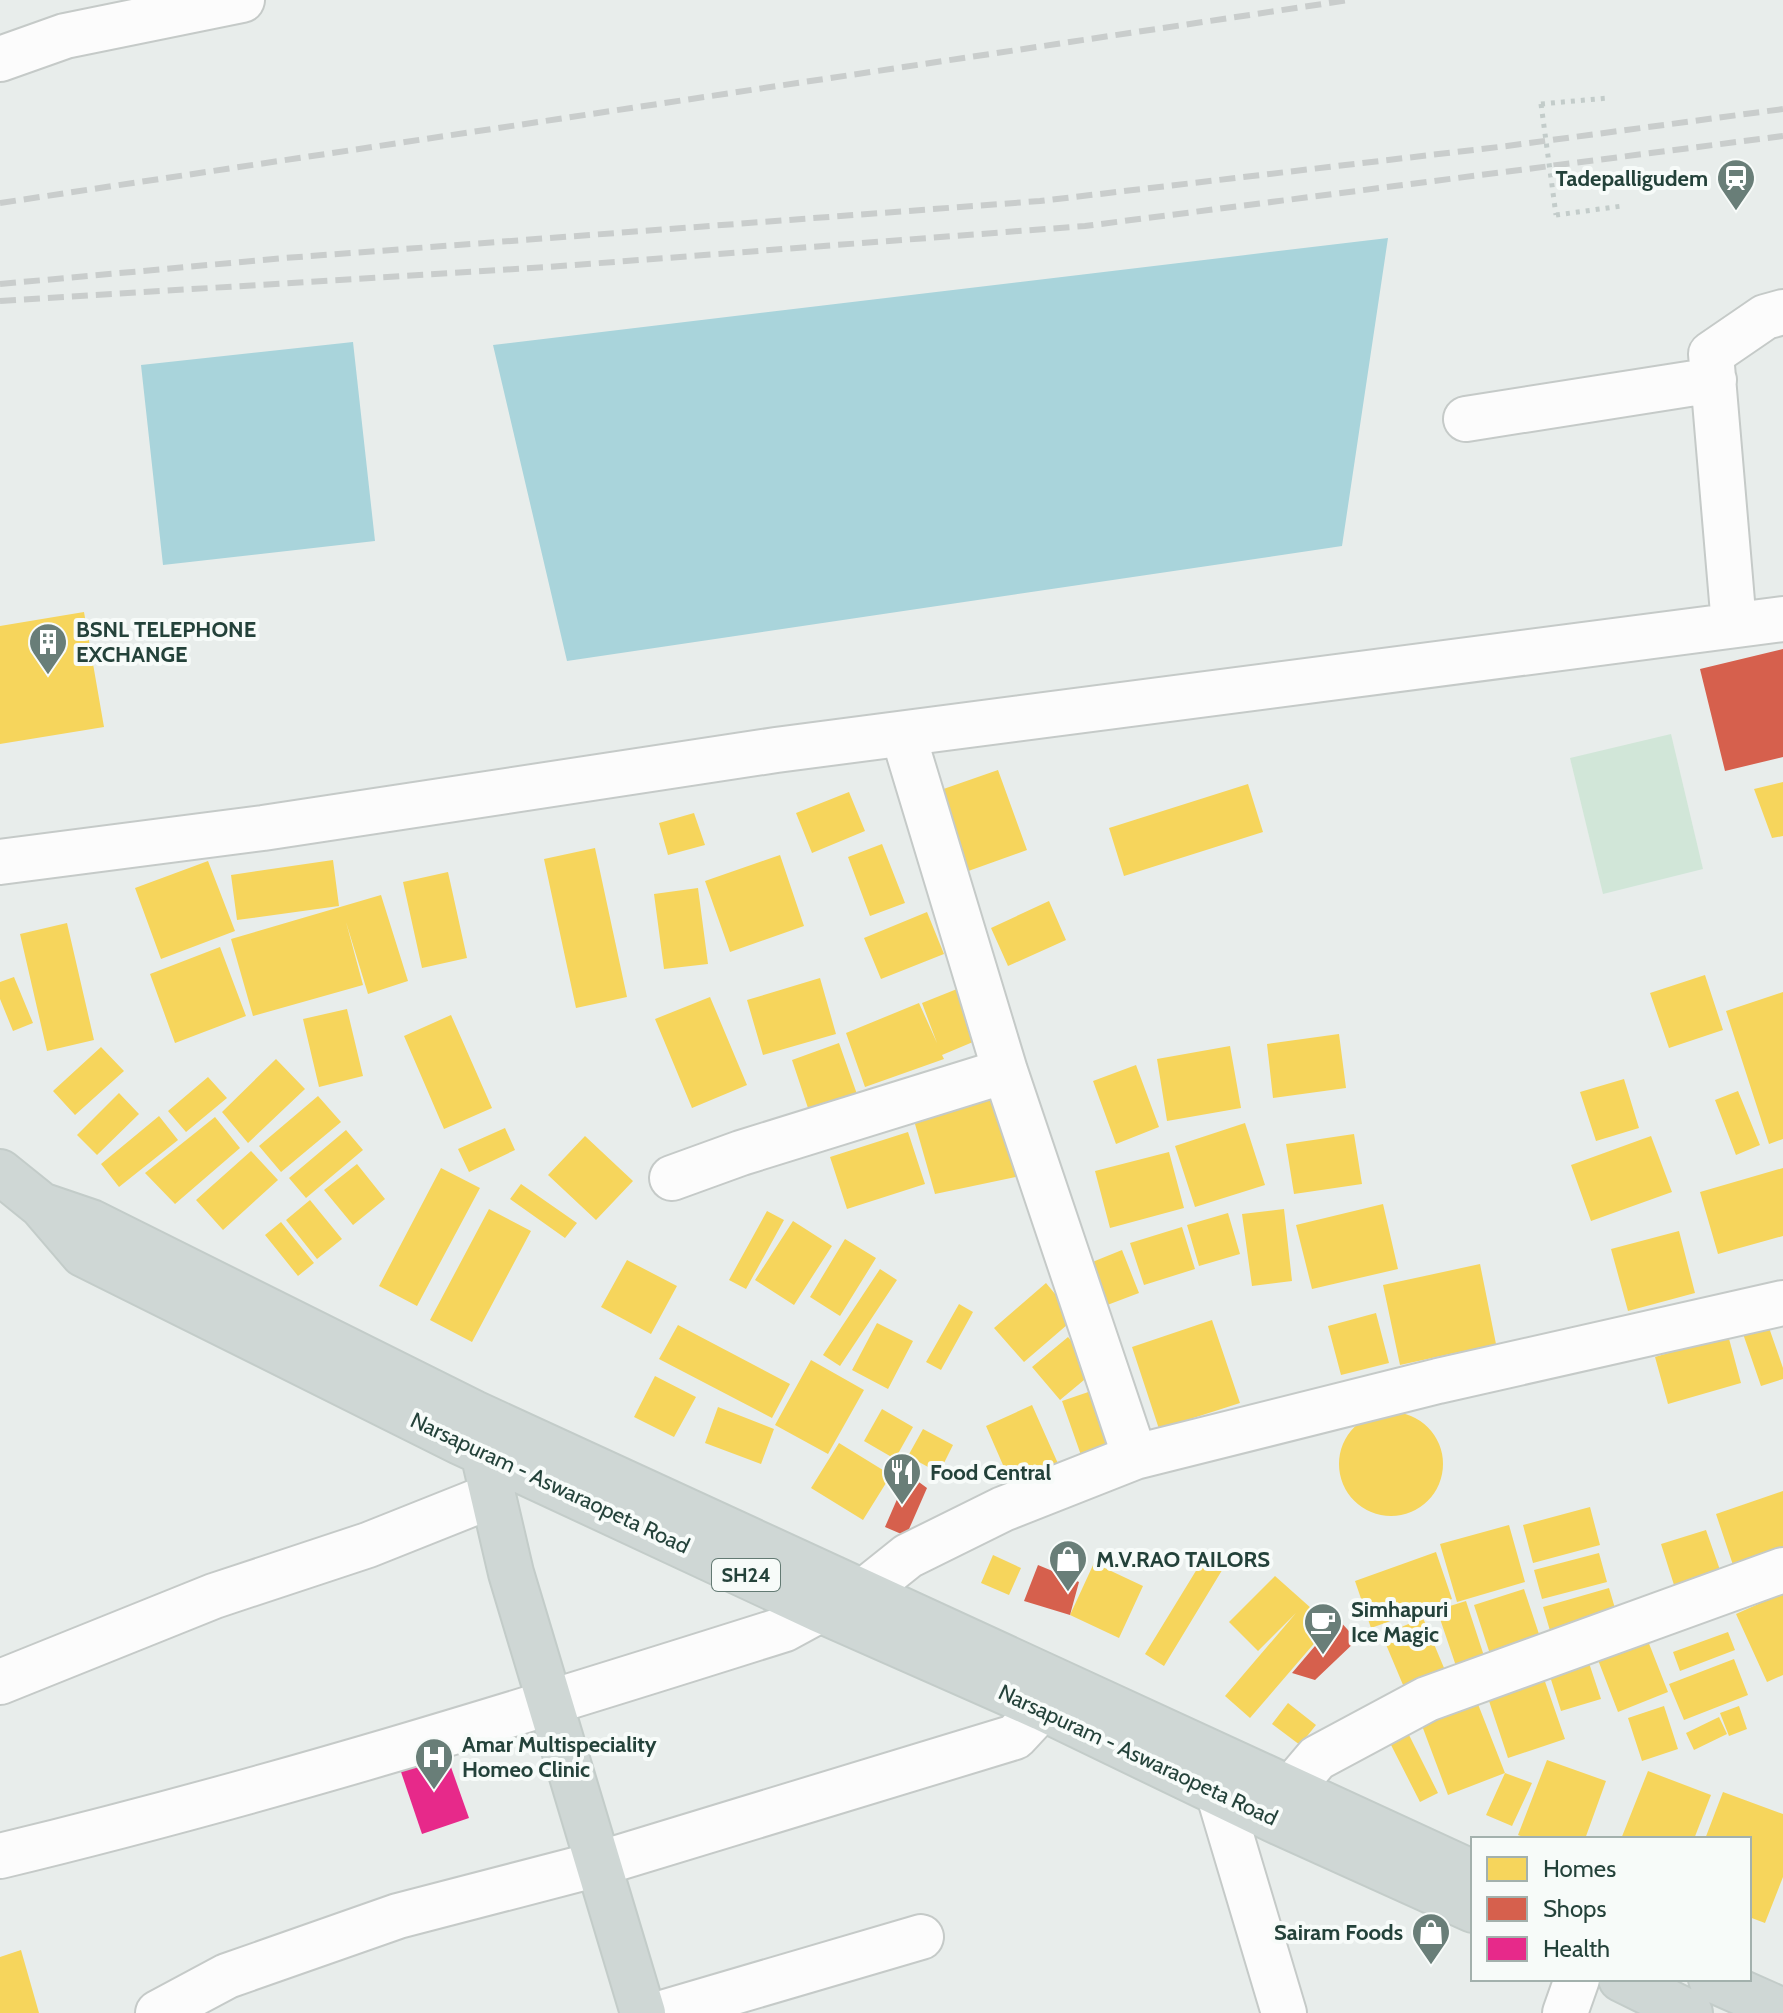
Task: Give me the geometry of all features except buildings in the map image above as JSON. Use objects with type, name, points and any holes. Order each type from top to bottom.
[{"type":"main road","name":"Narsapuram - Aswaraopeta Road","points":[[17,1192],[91,1222],[478,1433],[820,1610],[1042,1708],[1471,1909]]},
{"type":"main road","name":"Narsapuram - Aswaraopeta Road","points":[[478,1433],[863,1592],[1209,1749],[1289,1791],[1471,1872]]},
{"type":"main road","points":[[478,1433],[491,1496],[643,2013]]},
{"type":"main road","points":[[1625,1981],[1690,2013]]},
{"type":"main road","points":[[1716,1981],[1783,2011]]},
{"type":"street","points":[[0,59],[65,36],[242,0]]},
{"type":"street","points":[[1734,625],[1711,354],[1765,317],[1783,312]]},
{"type":"street","points":[[1466,419],[1714,380]]},
{"type":"street","points":[[0,862],[263,828],[903,734],[1783,619]]},
{"type":"street","points":[[903,734],[1005,1071],[1135,1457]]},
{"type":"street","points":[[672,1178],[741,1153],[1005,1071]]},
{"type":"street","points":[[0,1151],[11,1164],[17,1192]]},
{"type":"street","points":[[863,1592],[921,1549],[1003,1509],[1135,1457],[1438,1381],[1783,1303]]},
{"type":"street","points":[[0,1682],[214,1596],[368,1545],[491,1496]]},
{"type":"street","points":[[1289,1791],[1317,1758],[1427,1699],[1783,1570]]},
{"type":"street","points":[[0,1856],[550,1703],[785,1629],[820,1610]]},
{"type":"street","points":[[158,2013],[227,1976],[398,1916],[598,1864],[1015,1737],[1042,1708]]},
{"type":"street","points":[[1218,1792],[1284,2013]]},
{"type":"street","points":[[662,2013],[921,1937]]},
{"type":"street","points":[[1565,2013],[1576,1981]]},
{"type":"path","points":[[1608,98],[1541,104],[1556,215],[1622,206]]},
{"type":"green space","points":[[1671,734],[1703,869],[1603,894],[1570,758]]},
{"type":"water","points":[[1388,238],[1342,546],[567,661],[493,345]]},
{"type":"water","points":[[353,342],[375,541],[163,565],[141,365]]},
{"type":"railway","points":[[0,203],[1349,0]]},
{"type":"railway","points":[[0,284],[285,258],[1040,201],[1507,146],[1783,109]]},
{"type":"railway","points":[[0,301],[548,267],[1085,226],[1783,136]]},
{"type":"place","name":"Tadepalligudem","points":[[1736,212]]},
{"type":"place","name":"BSNL TELEPHONE EXCHANGE","points":[[48,676]]},
{"type":"place","name":"Food Central","points":[[902,1506]]},
{"type":"place","name":"M.V.RAO TAILORS","points":[[1068,1593]]},
{"type":"place","name":"Simhapuri Ice Magic","points":[[1323,1656]]},
{"type":"place","name":"Amar Multispeciality Homeo Clinic","points":[[434,1791]]},
{"type":"place","name":"Sairam Foods","points":[[1431,1966]]}]
